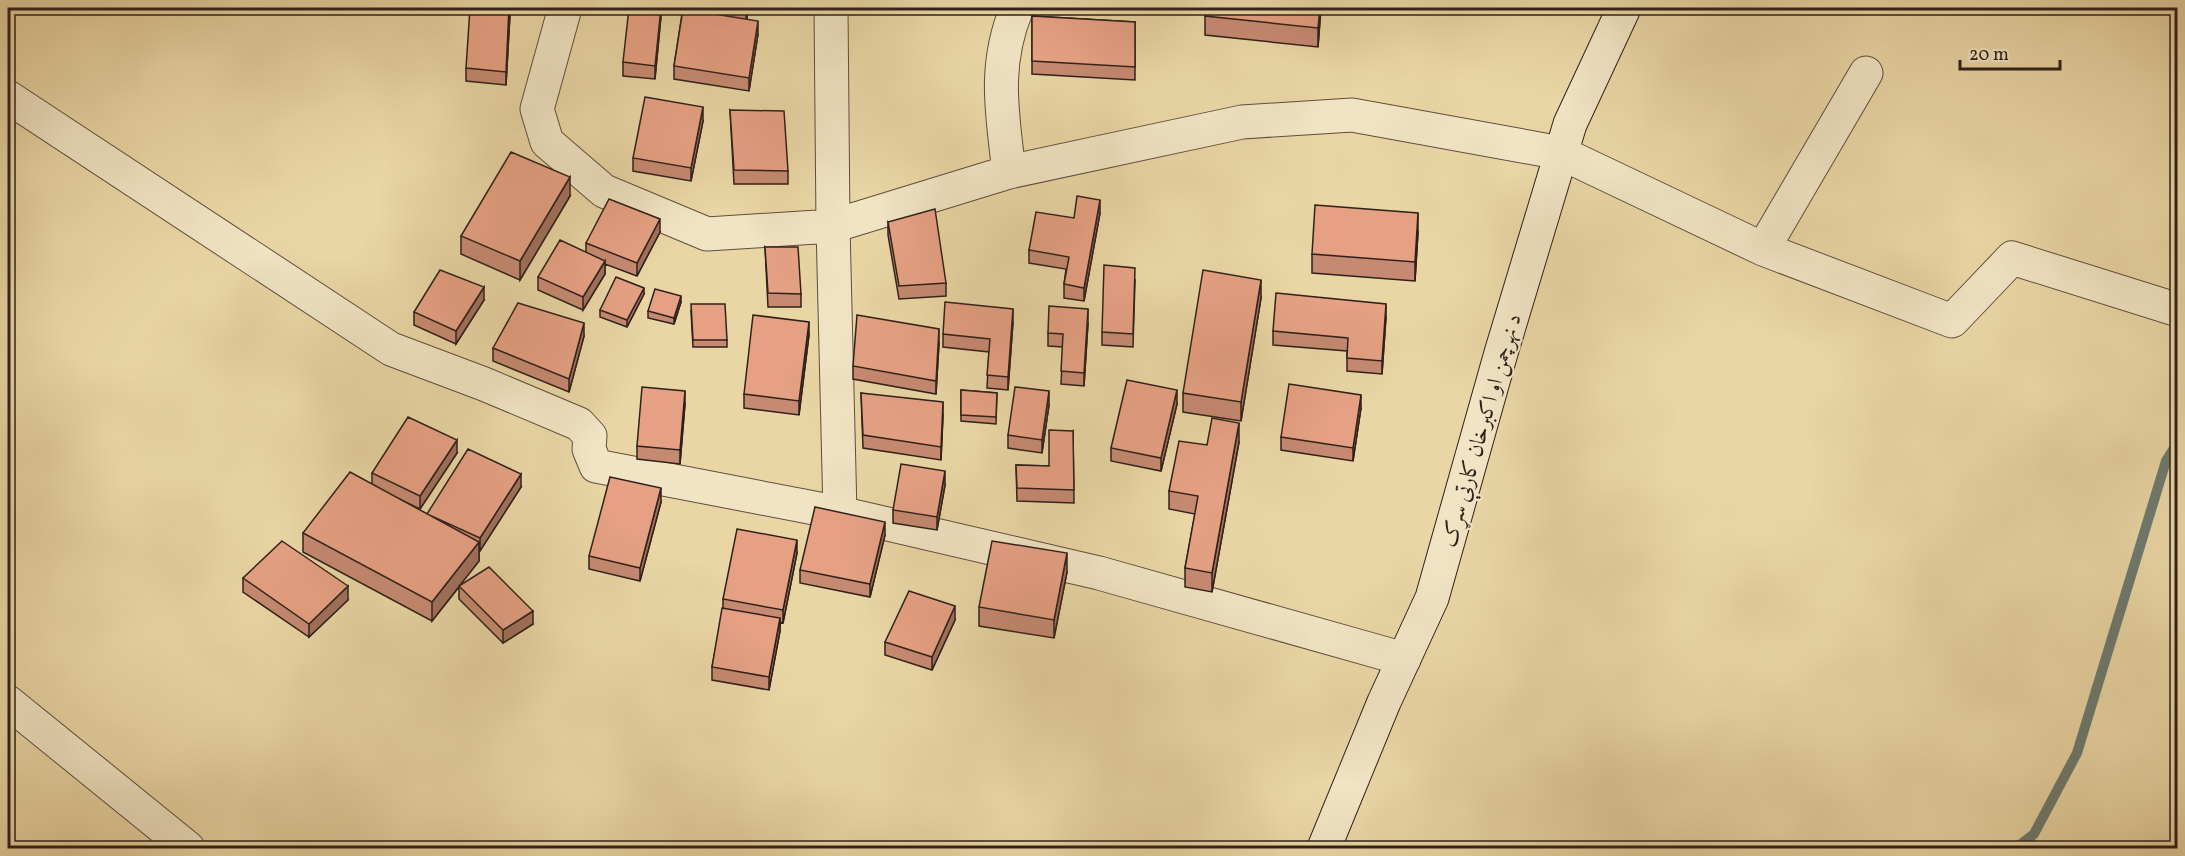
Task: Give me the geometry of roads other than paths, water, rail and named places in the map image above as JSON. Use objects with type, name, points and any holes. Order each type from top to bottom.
[{"type":"street","points":[[565,8],[537,109],[547,142],[604,190],[707,234],[833,226],[1009,172],[1242,122],[1352,115],[1561,153],[1763,249],[1953,321],[2012,258],[2178,310]]},
{"type":"street","points":[[831,8],[833,226],[840,513]]},
{"type":"street","points":[[1009,172],[1000,95],[1001,74],[1008,30],[1017,8]]},
{"type":"street","name":"د نهرچمن او اکبرخان کارتې سړک","points":[[1324,849],[1384,702],[1432,598],[1501,353],[1570,124],[1624,8]]},
{"type":"street","points":[[1763,249],[1866,73]]},
{"type":"street","points":[[8,97],[391,349],[484,384],[579,424],[590,436],[589,449],[596,466],[840,513],[1100,573],[1404,659]]},
{"type":"street","points":[[8,702],[188,849]]},
{"type":"waterway","points":[[2016,848],[2034,834],[2077,753],[2166,461],[2178,442]]}]
